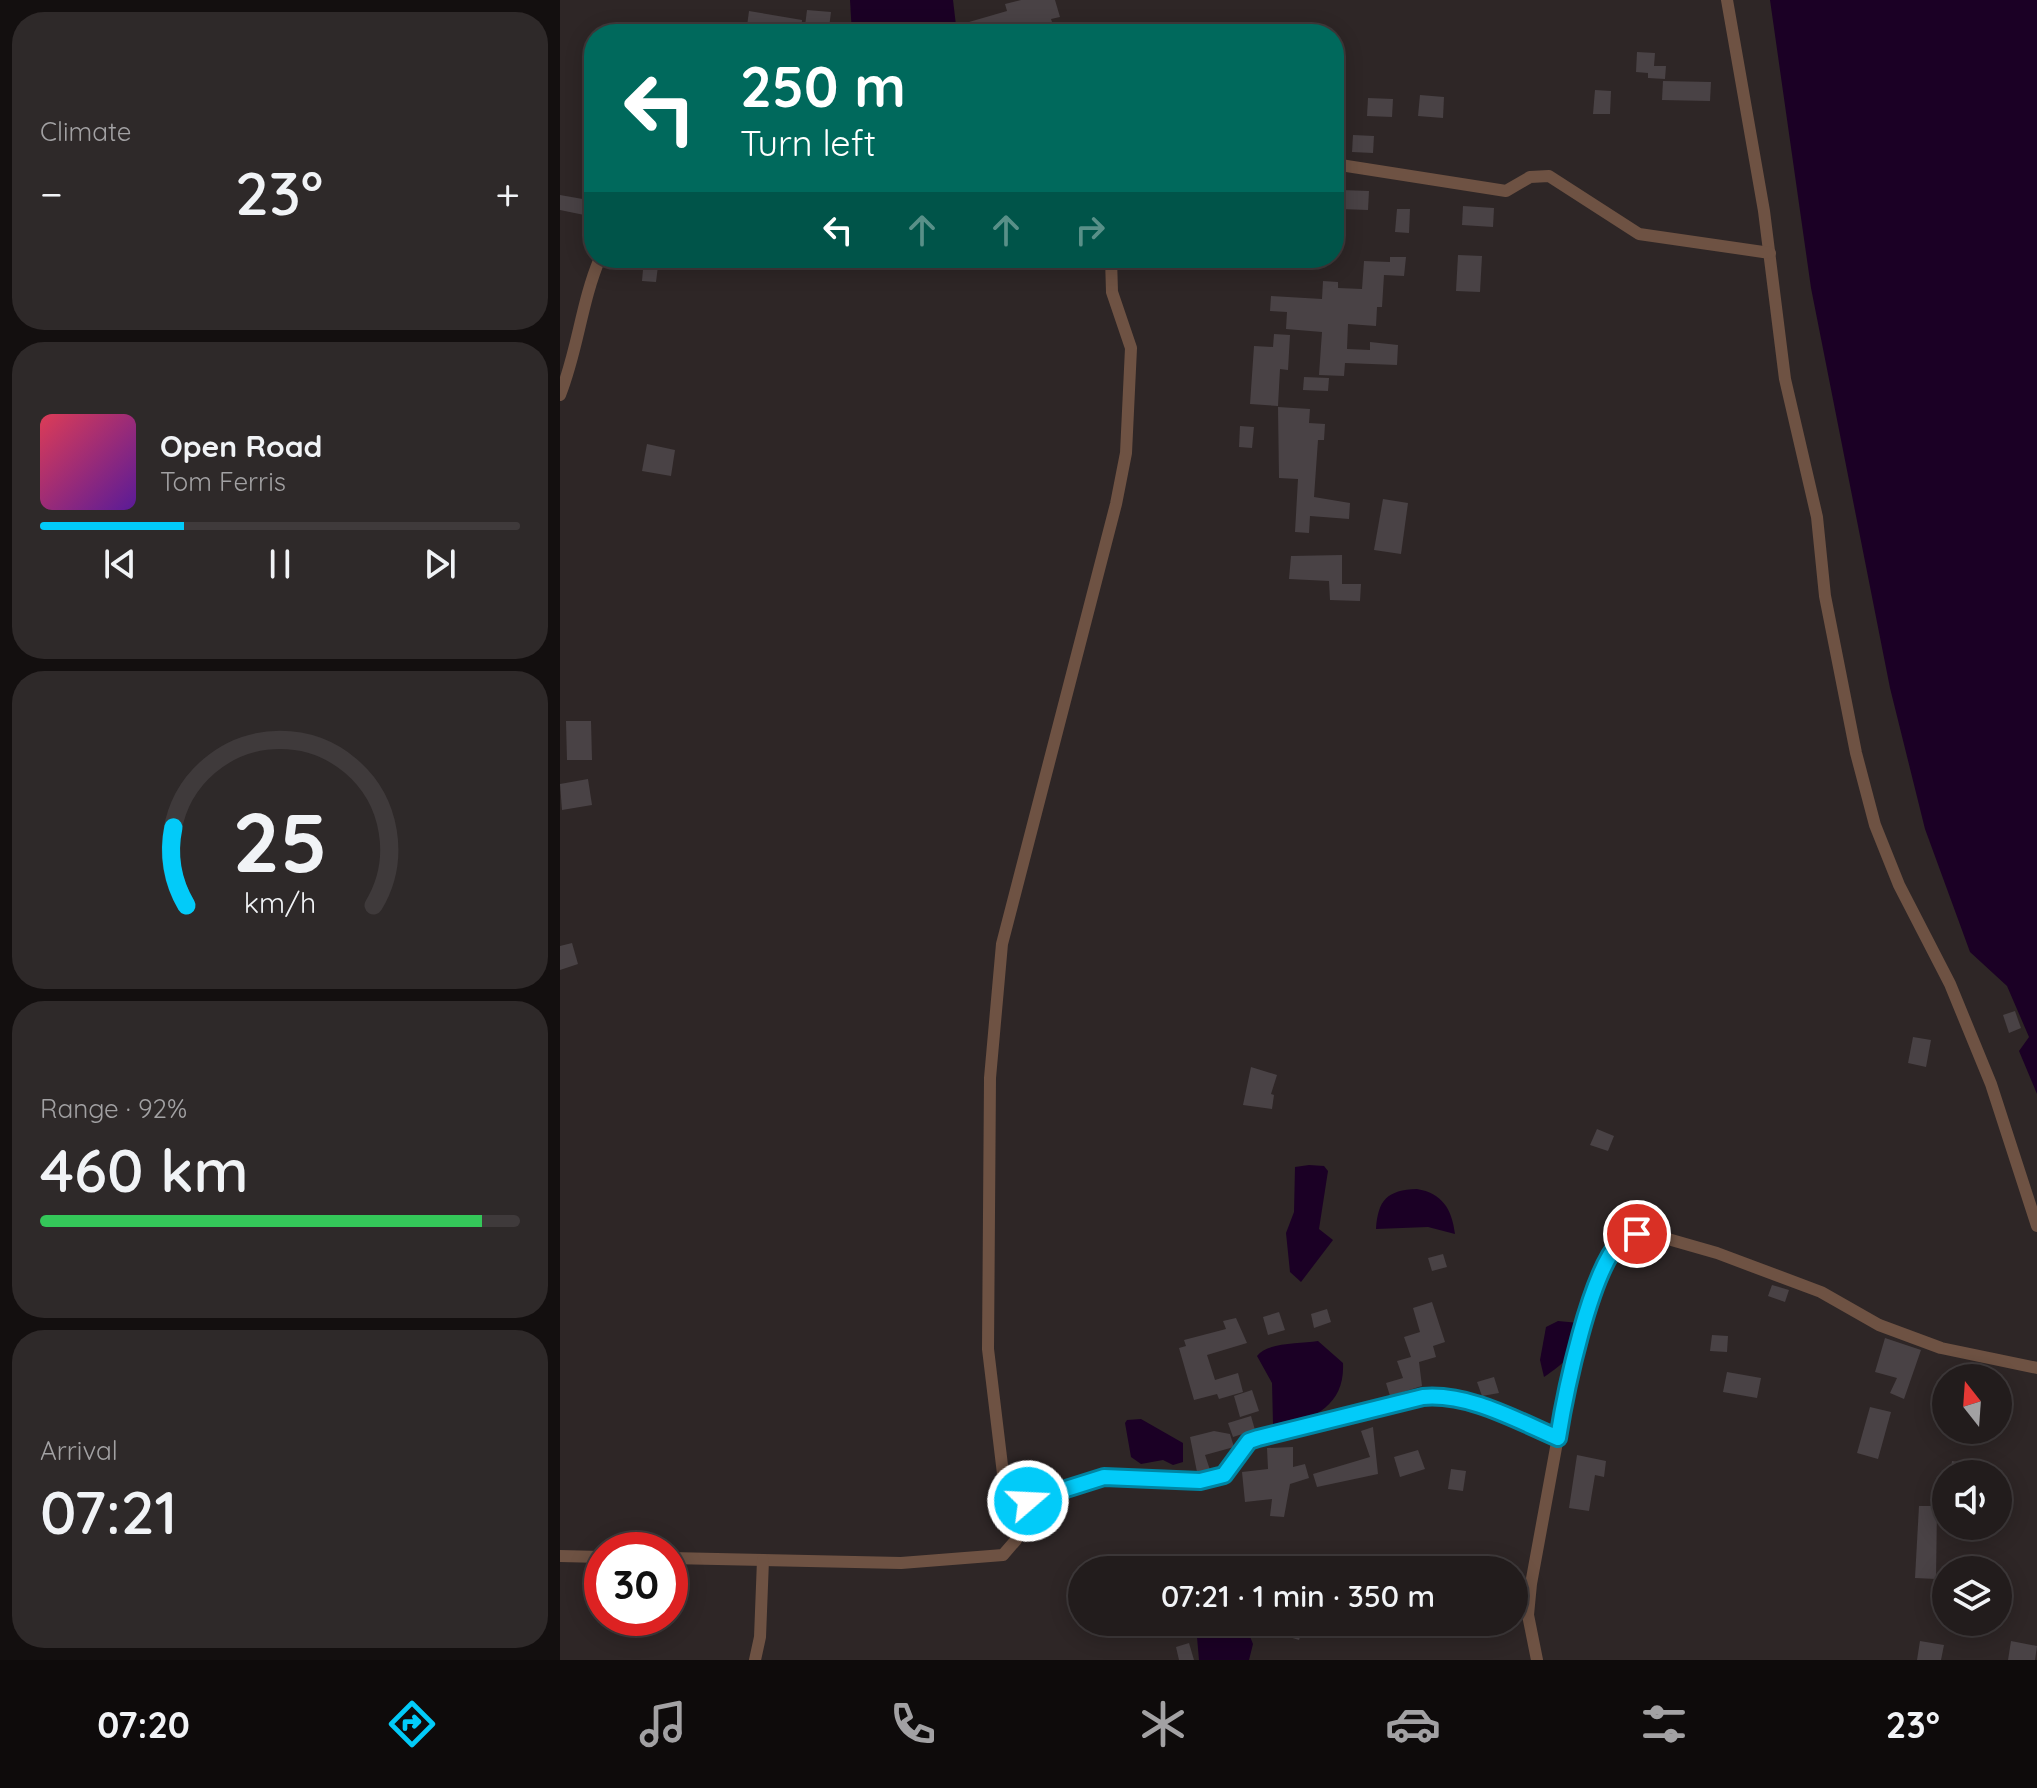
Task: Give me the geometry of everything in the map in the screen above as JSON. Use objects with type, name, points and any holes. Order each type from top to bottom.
[{"type":"street","points":[[1727,0],[1770,253],[1785,379],[1817,517],[1825,596],[1853,738],[1875,825],[1899,885],[1950,984],[1991,1084],[2037,1226]]},
{"type":"street","points":[[1344,166],[1506,191],[1530,177],[1549,176],[1639,234],[1770,253]]},
{"type":"street","points":[[560,395],[577,346],[582,305],[596,268]]},
{"type":"street","points":[[1111,268],[1112,292],[1131,348],[1126,453],[1116,504],[1002,944],[990,1078],[988,1349],[1004,1482],[1011,1492],[1028,1501],[1104,1477],[1200,1481],[1224,1475],[1249,1441],[1441,1395],[1488,1408],[1558,1438]]},
{"type":"street","points":[[1537,1660],[1528,1615],[1558,1438],[1595,1288],[1622,1240],[1637,1234],[1654,1235],[1717,1253],[1821,1292],[1879,1325],[1941,1348],[2037,1368]]},
{"type":"street","points":[[688,1558],[901,1563],[1003,1555],[1016,1540],[1028,1501]]},
{"type":"street","points":[[560,1556],[584,1557]]},
{"type":"street","points":[[755,1660],[760,1637],[763,1560]]},
{"type":"shaded area","points":[[850,0],[953,0],[956,24],[851,24]]},
{"type":"shaded area","points":[[1770,0],[2037,0],[2037,1094],[2019,1051],[2029,1037],[2007,986],[1970,952],[1925,829],[1890,688],[1811,288]]},
{"type":"shaded area","points":[[1324,1166],[1328,1171],[1319,1229],[1333,1240],[1301,1282],[1290,1272],[1286,1233],[1294,1212],[1295,1167]]},
{"type":"shaded area","points":[[1417,1189],[1439,1198],[1448,1210],[1455,1234],[1428,1227],[1376,1229],[1379,1211],[1386,1198],[1391,1194]]},
{"type":"shaded area","points":[[1558,1321],[1579,1323],[1578,1341],[1565,1361],[1544,1377],[1540,1360],[1546,1327]]},
{"type":"shaded area","points":[[1318,1341],[1343,1363],[1339,1389],[1334,1399],[1307,1419],[1282,1428],[1273,1424],[1272,1383],[1257,1356],[1276,1346]]},
{"type":"shaded area","points":[[1141,1419],[1183,1443],[1183,1462],[1173,1465],[1163,1460],[1141,1464],[1131,1457],[1125,1423],[1127,1420]]},
{"type":"shaded area","points":[[1250,1636],[1253,1644],[1249,1660],[1199,1660],[1197,1637]]},
{"type":"building","points":[[1021,0],[1055,0],[1060,17],[1051,19],[1053,24],[970,24],[1007,11],[1005,4]]},
{"type":"building","points":[[807,10],[831,12],[830,24],[805,24]]},
{"type":"building","points":[[749,11],[802,20],[802,24],[747,24]]},
{"type":"building","points":[[1637,52],[1655,53],[1654,66],[1666,66],[1665,79],[1648,78],[1648,73],[1636,72]]},
{"type":"building","points":[[1663,81],[1711,82],[1710,101],[1662,100]]},
{"type":"building","points":[[1595,90],[1611,91],[1610,114],[1593,114]]},
{"type":"building","points":[[1420,95],[1444,97],[1443,118],[1418,116]]},
{"type":"building","points":[[1368,98],[1393,99],[1392,117],[1367,116]]},
{"type":"building","points":[[1353,135],[1374,136],[1373,153],[1352,152]]},
{"type":"building","points":[[1344,190],[1369,191],[1368,210],[1344,209]]},
{"type":"building","points":[[560,195],[584,199],[584,215],[560,210]]},
{"type":"building","points":[[1463,206],[1494,208],[1493,227],[1462,225]]},
{"type":"building","points":[[1397,209],[1410,209],[1409,233],[1395,232]]},
{"type":"building","points":[[1458,255],[1482,256],[1480,292],[1456,291]]},
{"type":"building","points":[[1390,257],[1406,257],[1404,276],[1384,275],[1382,307],[1377,307],[1376,326],[1348,324],[1347,349],[1370,350],[1370,342],[1398,345],[1397,365],[1345,363],[1344,376],[1319,375],[1322,332],[1286,329],[1287,312],[1270,311],[1271,296],[1322,299],[1323,281],[1338,282],[1338,288],[1362,289],[1364,261],[1390,262]]},
{"type":"building","points":[[643,268],[658,268],[656,282],[642,281]]},
{"type":"building","points":[[1274,334],[1290,335],[1288,370],[1280,369],[1278,406],[1250,404],[1254,346],[1273,347]]},
{"type":"building","points":[[1304,377],[1329,378],[1328,391],[1303,390]]},
{"type":"building","points":[[1278,407],[1310,409],[1309,423],[1325,424],[1324,440],[1318,440],[1314,497],[1350,503],[1349,519],[1310,516],[1309,533],[1295,532],[1298,479],[1279,478]]},
{"type":"building","points":[[1240,426],[1254,427],[1252,448],[1239,447]]},
{"type":"building","points":[[647,444],[675,450],[671,476],[642,471]]},
{"type":"building","points":[[1383,499],[1408,503],[1401,554],[1374,550]]},
{"type":"building","points":[[1342,555],[1342,584],[1361,584],[1360,601],[1330,600],[1329,581],[1289,579],[1291,556]]},
{"type":"building","points":[[566,721],[591,721],[592,760],[567,760]]},
{"type":"building","points":[[588,779],[592,805],[562,810],[560,784]]},
{"type":"building","points":[[572,943],[578,964],[560,970],[560,946]]},
{"type":"building","points":[[2015,1011],[2021,1028],[2009,1033],[2003,1015]]},
{"type":"building","points":[[1913,1037],[1931,1040],[1926,1067],[1908,1063]]},
{"type":"building","points":[[1251,1067],[1277,1075],[1271,1094],[1274,1095],[1272,1109],[1243,1105]]},
{"type":"building","points":[[1597,1129],[1614,1136],[1608,1151],[1590,1145]]},
{"type":"building","points":[[1443,1254],[1447,1267],[1432,1271],[1428,1258]]},
{"type":"building","points":[[1772,1285],[1789,1290],[1785,1302],[1768,1296]]},
{"type":"building","points":[[1432,1302],[1445,1342],[1433,1346],[1436,1357],[1419,1362],[1422,1386],[1390,1396],[1386,1383],[1403,1378],[1397,1361],[1411,1357],[1404,1337],[1420,1332],[1413,1308]]},
{"type":"building","points":[[1327,1309],[1331,1322],[1314,1328],[1311,1314]]},
{"type":"building","points":[[1279,1312],[1285,1330],[1268,1335],[1263,1317]]},
{"type":"building","points":[[1236,1318],[1247,1343],[1207,1355],[1215,1380],[1238,1373],[1243,1392],[1219,1399],[1217,1394],[1194,1400],[1179,1348],[1186,1346],[1184,1340],[1226,1329],[1223,1321]]},
{"type":"building","points":[[1712,1335],[1728,1336],[1727,1352],[1710,1351]]},
{"type":"building","points":[[1885,1338],[1921,1350],[1904,1399],[1890,1393],[1897,1378],[1875,1372]]},
{"type":"building","points":[[1727,1372],[1761,1378],[1757,1398],[1723,1392]]},
{"type":"building","points":[[1494,1377],[1499,1393],[1482,1396],[1477,1382]]},
{"type":"building","points":[[1252,1390],[1259,1411],[1240,1417],[1234,1396]]},
{"type":"building","points":[[1870,1407],[1891,1412],[1878,1459],[1857,1453]]},
{"type":"building","points":[[1251,1416],[1255,1430],[1233,1437],[1228,1423]]},
{"type":"building","points":[[1373,1427],[1378,1474],[1317,1487],[1313,1474],[1370,1457],[1361,1431]]},
{"type":"building","points":[[1214,1431],[1230,1434],[1234,1447],[1205,1455],[1210,1470],[1197,1472],[1190,1437]]},
{"type":"building","points":[[1293,1447],[1293,1467],[1305,1464],[1309,1478],[1290,1484],[1284,1517],[1270,1516],[1272,1499],[1245,1502],[1242,1472],[1268,1469],[1267,1448]]},
{"type":"building","points":[[1418,1450],[1425,1469],[1400,1477],[1394,1457]]},
{"type":"building","points":[[1577,1455],[1606,1461],[1604,1477],[1595,1475],[1589,1511],[1569,1508]]},
{"type":"building","points":[[1451,1469],[1466,1471],[1463,1491],[1448,1489]]},
{"type":"building","points":[[1919,1506],[1932,1506],[1932,1540],[1937,1540],[1936,1556],[1932,1556],[1932,1579],[1915,1578]]},
{"type":"building","points":[[1920,1641],[1944,1645],[1941,1660],[1917,1660]]},
{"type":"building","points":[[2011,1641],[2037,1646],[2035,1660],[2008,1660]]},
{"type":"building","points":[[1189,1643],[1194,1660],[1179,1660],[1176,1647]]},
{"type":"route","points":[[1028,1501],[1104,1477],[1200,1481],[1224,1475],[1249,1441],[1423,1397],[1441,1395],[1488,1408],[1558,1438],[1595,1288],[1610,1256],[1622,1240],[1637,1234]]}]
